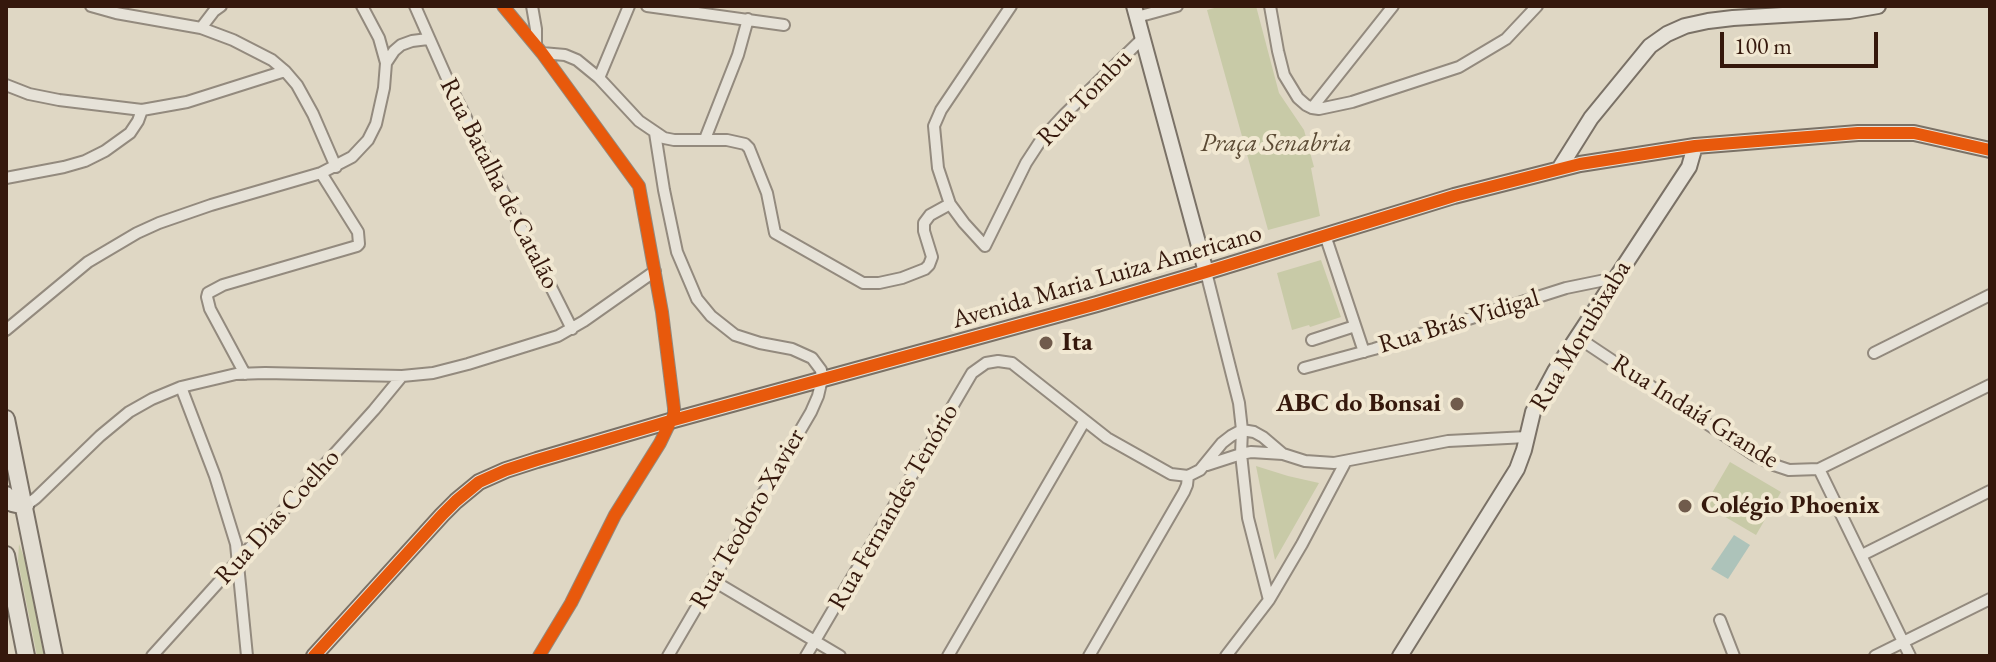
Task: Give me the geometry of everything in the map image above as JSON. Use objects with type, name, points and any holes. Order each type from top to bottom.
[{"type":"main road","points":[[1559,169],[1591,118],[1650,46],[1667,34],[1685,26],[1733,18],[1878,6]]},
{"type":"main road","points":[[1136,12],[1206,272]]},
{"type":"main road","name":"Avenida Maria Luiza Americano","points":[[314,656],[442,515],[479,482],[506,470],[670,421],[1206,272],[1454,196],[1580,164],[1695,146],[1858,133],[1914,133],[1990,150]]},
{"type":"main road","points":[[1576,142],[1580,164]]},
{"type":"main road","name":"Rua Morubixaba","points":[[1400,656],[1517,469],[1533,412],[1577,337],[1689,167],[1695,146]]},
{"type":"main road","points":[[1672,149],[1678,163],[1676,185]]},
{"type":"main road","points":[[6,419],[54,656]]},
{"type":"main road","points":[[6,495],[12,503],[25,506]]},
{"type":"main road","points":[[6,555],[26,656]]},
{"type":"street","points":[[91,6],[116,13],[143,12],[201,28],[258,52],[285,71],[297,85],[336,167]]},
{"type":"street","points":[[201,28],[221,6]]},
{"type":"street","points":[[6,330],[88,262],[137,233],[211,205],[321,173],[352,157],[368,140],[376,124],[386,63],[379,38],[362,6]]},
{"type":"street","name":"Rua Batalha de Catalão","points":[[415,6],[460,106],[572,329]]},
{"type":"street","points":[[503,6],[539,49],[639,186],[673,393],[674,414],[660,443],[615,515],[571,603],[539,656]]},
{"type":"street","points":[[532,6],[539,49]]},
{"type":"street","points":[[599,78],[629,6]]},
{"type":"street","points":[[647,6],[784,25]]},
{"type":"street","points":[[539,49],[577,60],[599,78],[639,121],[664,138],[739,141],[745,144],[767,193],[775,233],[863,283],[879,283],[902,278],[929,265],[932,257],[924,223],[930,215],[950,204],[936,154],[935,124],[1011,6]]},
{"type":"street","points":[[1136,12],[1177,6]]},
{"type":"street","points":[[1270,6],[1284,75],[1298,98],[1319,109],[1352,102],[1459,67],[1506,39],[1537,6]]},
{"type":"street","points":[[1312,108],[1393,6]]},
{"type":"street","points":[[705,139],[738,55],[748,19]]},
{"type":"street","name":"Rua Tombu","points":[[950,204],[985,246],[1026,163],[1041,140],[1143,38]]},
{"type":"street","points":[[386,63],[401,45],[428,39]]},
{"type":"street","points":[[6,85],[59,100],[142,110],[187,102],[285,71]]},
{"type":"street","points":[[6,178],[64,167],[105,151],[130,133],[142,110]]},
{"type":"street","points":[[655,133],[677,252],[697,299],[711,316],[735,335],[792,349],[812,358],[821,370],[822,379]]},
{"type":"street","points":[[245,374],[210,309],[208,293],[223,285],[359,244],[358,232],[321,173]]},
{"type":"street","points":[[1325,235],[1364,352]]},
{"type":"street","points":[[25,506],[129,412],[181,387],[245,374],[402,376],[433,373],[572,329],[655,271]]},
{"type":"street","points":[[1206,272],[1239,403],[1248,518],[1269,600]]},
{"type":"street","name":"Rua Brás Vidigal","points":[[1304,368],[1566,288],[1615,278]]},
{"type":"street","points":[[1874,353],[1990,295]]},
{"type":"street","points":[[1312,340],[1355,326]]},
{"type":"street","name":"Rua Indaiá Grande","points":[[1577,337],[1754,455],[1789,470],[1819,469]]},
{"type":"street","name":"Rua Fernandes Tenório","points":[[806,656],[972,373],[986,363],[1012,363],[1084,422]]},
{"type":"street","name":"Rua Dias Coelho","points":[[152,656],[402,376]]},
{"type":"street","name":"Rua Teodoro Xavier","points":[[668,656],[811,412],[822,379]]},
{"type":"street","points":[[1910,656],[1819,469],[1990,385]]},
{"type":"street","points":[[181,387],[229,519],[239,560],[247,656]]},
{"type":"street","points":[[948,656],[1084,422],[1171,474],[1188,476],[1200,470],[1222,443],[1242,430],[1263,437],[1283,454]]},
{"type":"street","points":[[1205,465],[1241,454],[1283,454],[1317,463],[1334,463],[1448,441],[1527,437]]},
{"type":"street","points":[[1226,656],[1269,600],[1346,461]]},
{"type":"street","points":[[1089,656],[1184,492],[1188,476]]},
{"type":"street","points":[[1862,555],[1990,491]]},
{"type":"street","points":[[712,580],[840,656]]},
{"type":"street","points":[[1875,656],[1990,599]]},
{"type":"street","points":[[1720,620],[1734,656]]},
{"type":"green space","name":"Praça Senabria","points":[[1222,6],[1256,6],[1279,93],[1304,130],[1314,167],[1311,168],[1320,216],[1268,230],[1207,10]]},
{"type":"green space","points":[[1321,260],[1341,317],[1292,330],[1277,273]]},
{"type":"green space","points":[[1730,462],[1781,492],[1756,535],[1705,505]]},
{"type":"green space","points":[[1256,466],[1319,483],[1275,560]]},
{"type":"green space","points":[[19,544],[44,656],[37,656],[18,561]]},
{"type":"shaded area","points":[[1734,535],[1750,545],[1728,579],[1711,569]]},
{"type":"cycle path","points":[[503,6],[542,53],[639,186],[662,312],[674,408],[660,443],[615,515],[571,603],[539,656]]},
{"type":"cycle path","points":[[314,656],[456,501],[479,482],[537,460],[1097,304],[1454,196],[1580,164],[1695,146],[1858,133],[1914,133],[1990,150]]},
{"type":"place","name":"Ita","points":[[1046,343]]},
{"type":"place","name":"ABC do Bonsai","points":[[1457,404]]},
{"type":"place","name":"Colégio Phoenix","points":[[1685,506]]}]
